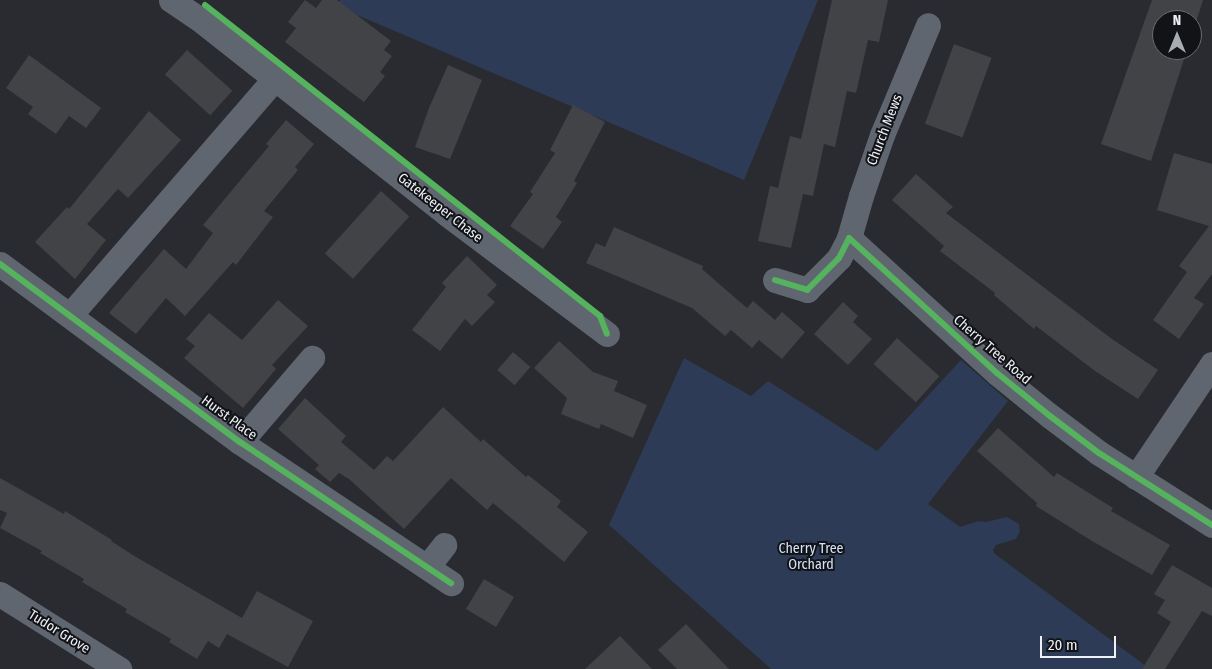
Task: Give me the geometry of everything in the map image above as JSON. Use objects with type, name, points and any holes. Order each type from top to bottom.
[{"type":"street","name":"Gatekeeper Chase","points":[[172,0],[275,78],[447,214],[607,334]]},
{"type":"street","name":"Church Mews","points":[[849,238],[882,135],[928,25]]},
{"type":"street","points":[[70,315],[275,78]]},
{"type":"street","points":[[775,280],[807,290],[839,258],[849,238]]},
{"type":"street","name":"Cherry Tree Road","points":[[849,238],[1016,388],[1099,453],[1212,525]]},
{"type":"street","name":"Hurst Place","points":[[0,264],[240,442],[451,583]]},
{"type":"street","name":"Hurst Place","points":[[240,442],[312,358]]},
{"type":"street","points":[[1136,477],[1212,364]]},
{"type":"street","points":[[427,567],[444,544]]},
{"type":"street","name":"Tudor Grove","points":[[0,594],[119,669]]},
{"type":"green space","points":[[340,0],[818,0],[744,180],[336,6]]},
{"type":"green space","name":"Cherry Tree Orchard","points":[[684,358],[751,396],[768,381],[877,451],[961,360],[1008,401],[928,504],[960,527],[978,521],[986,522],[1007,517],[1019,524],[1020,531],[1016,539],[996,545],[993,550],[995,554],[1150,669],[771,669],[609,525]]},
{"type":"building","points":[[305,0],[316,8],[322,0],[337,0],[391,41],[384,50],[392,56],[380,72],[385,76],[364,102],[285,42],[296,28],[288,22]]},
{"type":"building","points":[[832,0],[888,0],[879,42],[868,40],[856,93],[847,91],[835,147],[824,144],[813,196],[803,194],[791,248],[758,241],[770,186],[778,188],[790,136],[801,139]]},
{"type":"building","points":[[1152,0],[1203,0],[1200,10],[1152,10],[1152,60],[1184,60],[1151,161],[1101,144]]},
{"type":"building","points":[[954,44],[992,58],[963,138],[925,124]]},
{"type":"building","points":[[187,50],[232,91],[210,115],[165,75]]},
{"type":"building","points":[[29,55],[101,108],[86,128],[69,116],[56,134],[28,114],[33,107],[6,88]]},
{"type":"building","points":[[448,65],[482,80],[450,159],[415,147],[429,108]]},
{"type":"building","points":[[573,105],[605,122],[574,181],[577,183],[556,217],[562,222],[543,249],[510,226],[533,194],[530,192],[555,153],[550,150]]},
{"type":"building","points":[[149,111],[181,140],[128,198],[118,189],[87,224],[106,240],[75,279],[35,242],[67,207],[69,209]]},
{"type":"building","points":[[286,120],[314,144],[295,167],[298,170],[264,211],[273,217],[236,265],[233,262],[185,316],[166,298],[136,334],[109,313],[164,249],[186,269],[213,233],[203,225],[269,146],[266,144]]},
{"type":"building","points":[[1174,153],[1212,164],[1212,274],[1194,298],[1204,304],[1179,339],[1153,320],[1187,272],[1179,266],[1209,226],[1157,210]]},
{"type":"building","points":[[916,174],[953,207],[946,213],[1112,339],[1158,370],[1138,399],[1095,371],[1036,326],[1034,329],[994,295],[995,293],[940,251],[944,246],[892,200]]},
{"type":"building","points":[[381,191],[409,216],[353,279],[325,253]]},
{"type":"building","points":[[614,227],[703,266],[702,269],[747,308],[753,301],[775,320],[782,312],[805,332],[782,359],[759,340],[752,348],[731,330],[725,336],[692,308],[586,263],[596,243],[605,247]]},
{"type":"building","points":[[467,256],[497,285],[487,295],[495,302],[472,326],[465,319],[440,351],[412,330],[446,287],[442,283]]},
{"type":"building","points":[[278,300],[308,326],[272,365],[276,369],[243,408],[184,358],[195,346],[186,339],[209,313],[242,340]]},
{"type":"building","points":[[843,302],[858,316],[853,322],[872,339],[848,365],[814,334]]},
{"type":"building","points":[[897,338],[939,376],[916,402],[874,364]]},
{"type":"building","points":[[559,341],[593,372],[618,381],[614,391],[647,405],[633,438],[601,424],[599,429],[561,414],[567,398],[534,368]]},
{"type":"building","points":[[513,352],[530,367],[515,385],[497,370]]},
{"type":"building","points":[[305,398],[346,436],[341,442],[374,470],[387,456],[393,461],[443,407],[481,442],[483,439],[526,477],[528,475],[561,501],[557,507],[588,532],[564,562],[493,503],[487,510],[451,478],[404,529],[349,479],[339,473],[330,482],[315,469],[319,465],[278,429]]},
{"type":"building","points":[[998,428],[1054,477],[1057,473],[1113,508],[1111,511],[1170,545],[1152,575],[1036,506],[1037,503],[977,451]]},
{"type":"building","points":[[0,478],[64,514],[65,511],[136,557],[242,618],[257,591],[313,621],[288,667],[227,634],[219,648],[208,641],[197,659],[169,642],[171,639],[125,612],[127,609],[82,582],[84,579],[40,553],[42,551],[0,528],[7,513],[0,510]]},
{"type":"building","points":[[1172,565],[1212,588],[1212,616],[1202,611],[1165,669],[1142,669],[1171,622],[1157,613],[1165,600],[1154,594]]},
{"type":"building","points":[[484,579],[514,597],[496,627],[466,609]]},
{"type":"building","points":[[686,624],[729,669],[677,669],[658,650]]},
{"type":"building","points":[[620,636],[652,669],[585,669]]},
{"type":"cycle path","points":[[205,5],[600,316],[607,334]]},
{"type":"cycle path","points":[[775,280],[807,290],[839,258],[849,238],[997,373],[1050,416],[1099,453],[1212,525]]},
{"type":"cycle path","points":[[0,264],[240,442],[451,583]]}]
